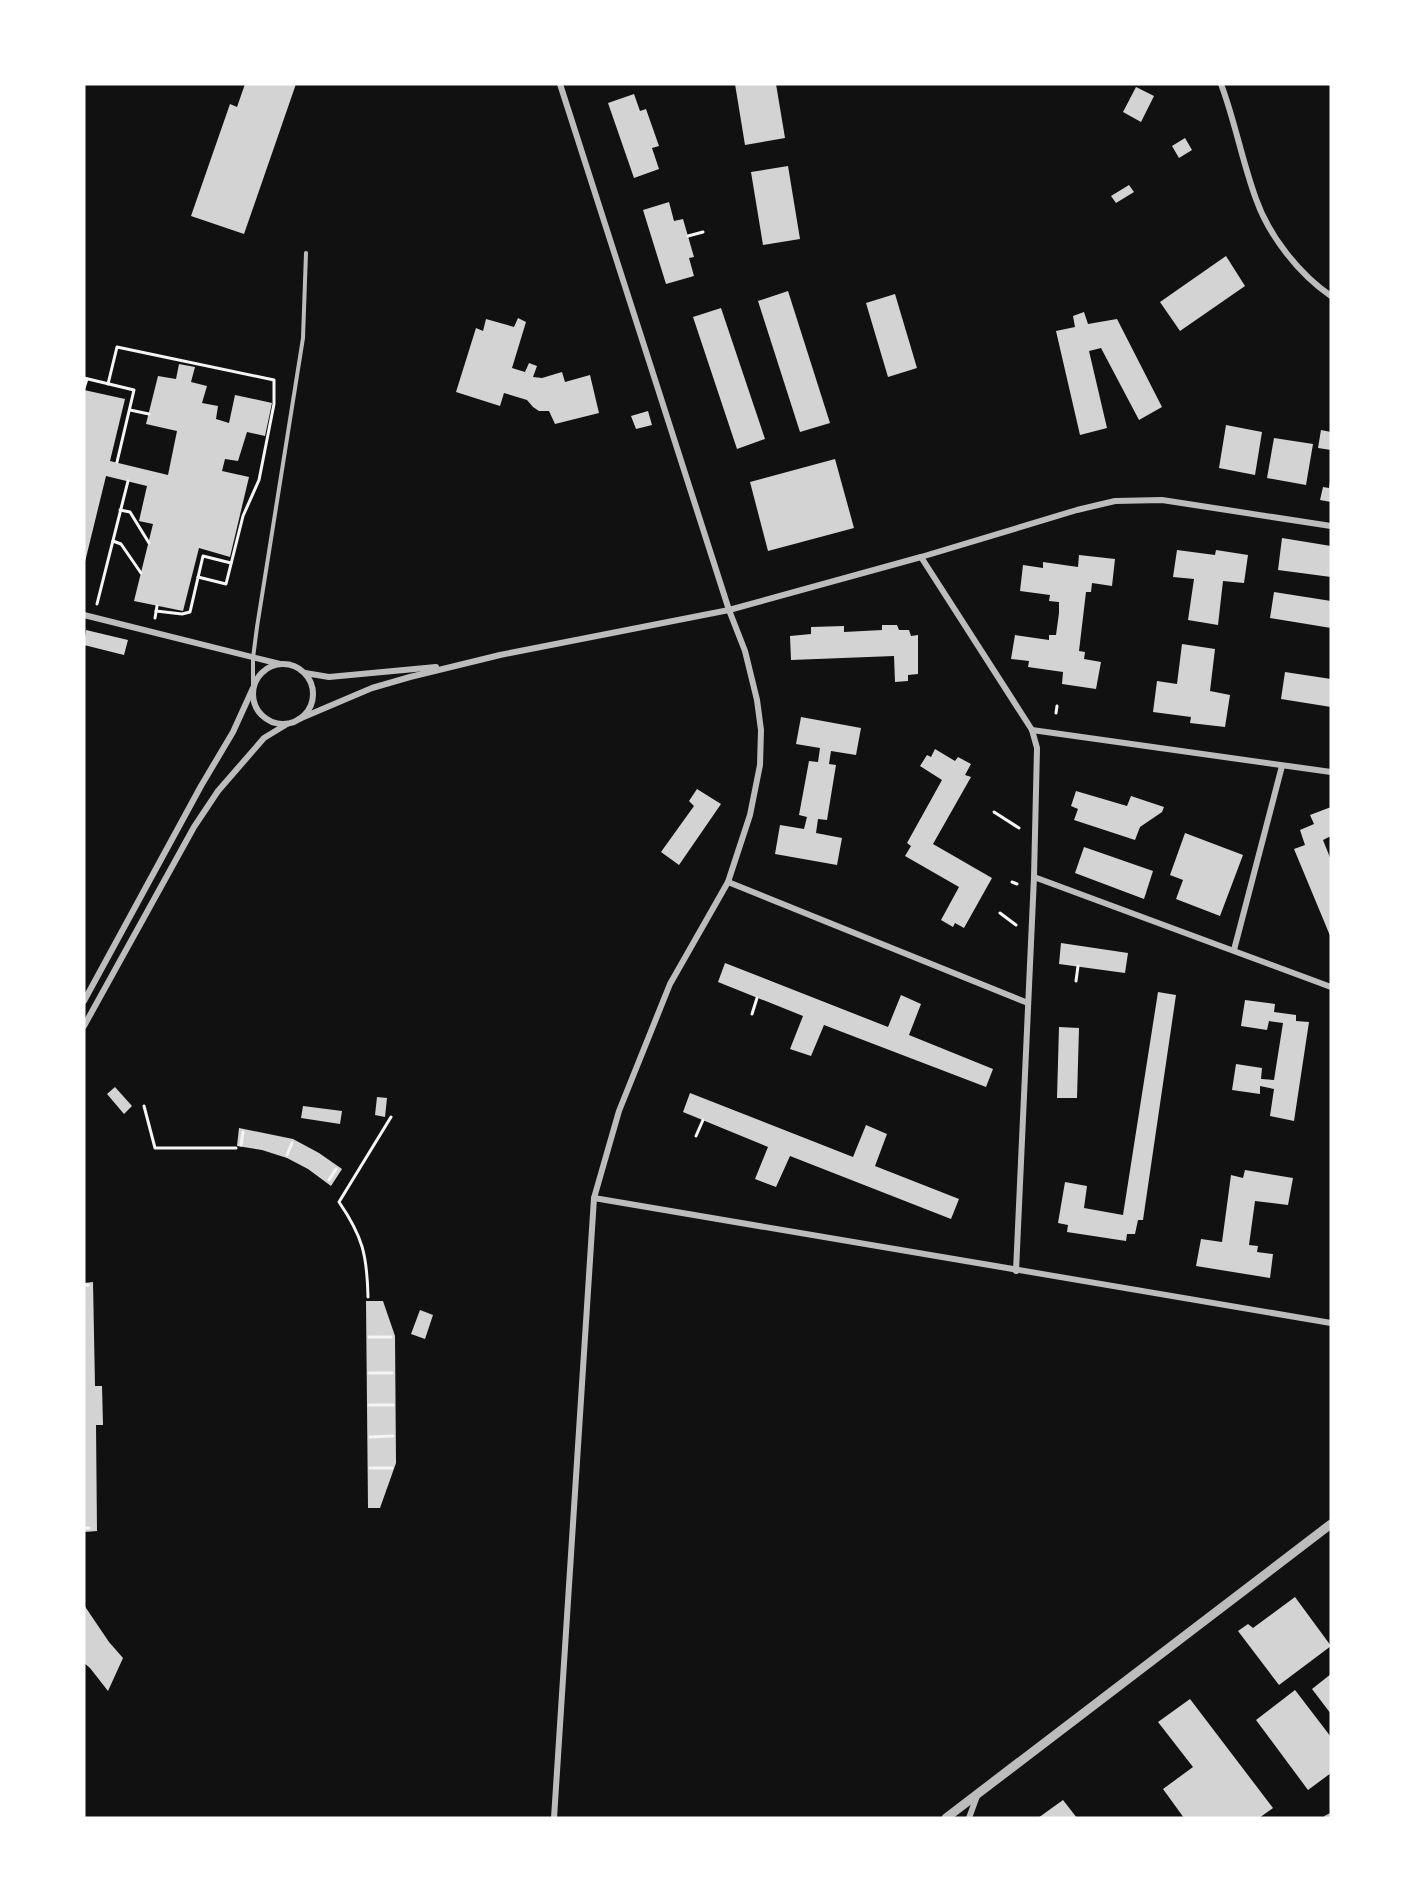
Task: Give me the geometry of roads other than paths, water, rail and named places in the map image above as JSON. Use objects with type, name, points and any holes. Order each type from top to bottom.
[{"type":"street","points":[[554,1818],[594,1197],[619,1111],[670,984],[728,882],[750,815],[760,765],[757,700],[745,651],[729,610],[560,84]]},
{"type":"street","points":[[1221,84],[1256,200],[1267,225],[1304,273],[1331,296]]},
{"type":"street","points":[[84,1026],[195,827],[218,791],[264,738],[287,724],[372,688],[455,665],[729,610],[1115,501],[1162,500],[1331,526]]},
{"type":"street","points":[[921,557],[1032,730],[1037,748],[1034,877],[1016,1270]]},
{"type":"street","points":[[84,615],[298,668],[310,680],[313,697],[306,713],[299,719]]},
{"type":"street","points":[[84,1000],[233,732],[257,679],[263,671],[280,664]]},
{"type":"street","points":[[305,673],[329,677],[455,665]]},
{"type":"street","points":[[253,688],[255,704],[264,717],[279,724],[287,724]]},
{"type":"street","points":[[1032,730],[1331,772]]},
{"type":"street","points":[[1234,950],[1282,766]]},
{"type":"street","points":[[1034,877],[1331,987]]},
{"type":"street","points":[[728,882],[1028,1003]]},
{"type":"street","points":[[594,1197],[1331,1323]]},
{"type":"street","points":[[946,1818],[1331,1524]]},
{"type":"street","points":[[969,1818],[977,1794]]},
{"type":"lane","points":[[253,688],[253,658],[303,338],[306,254]]}]
